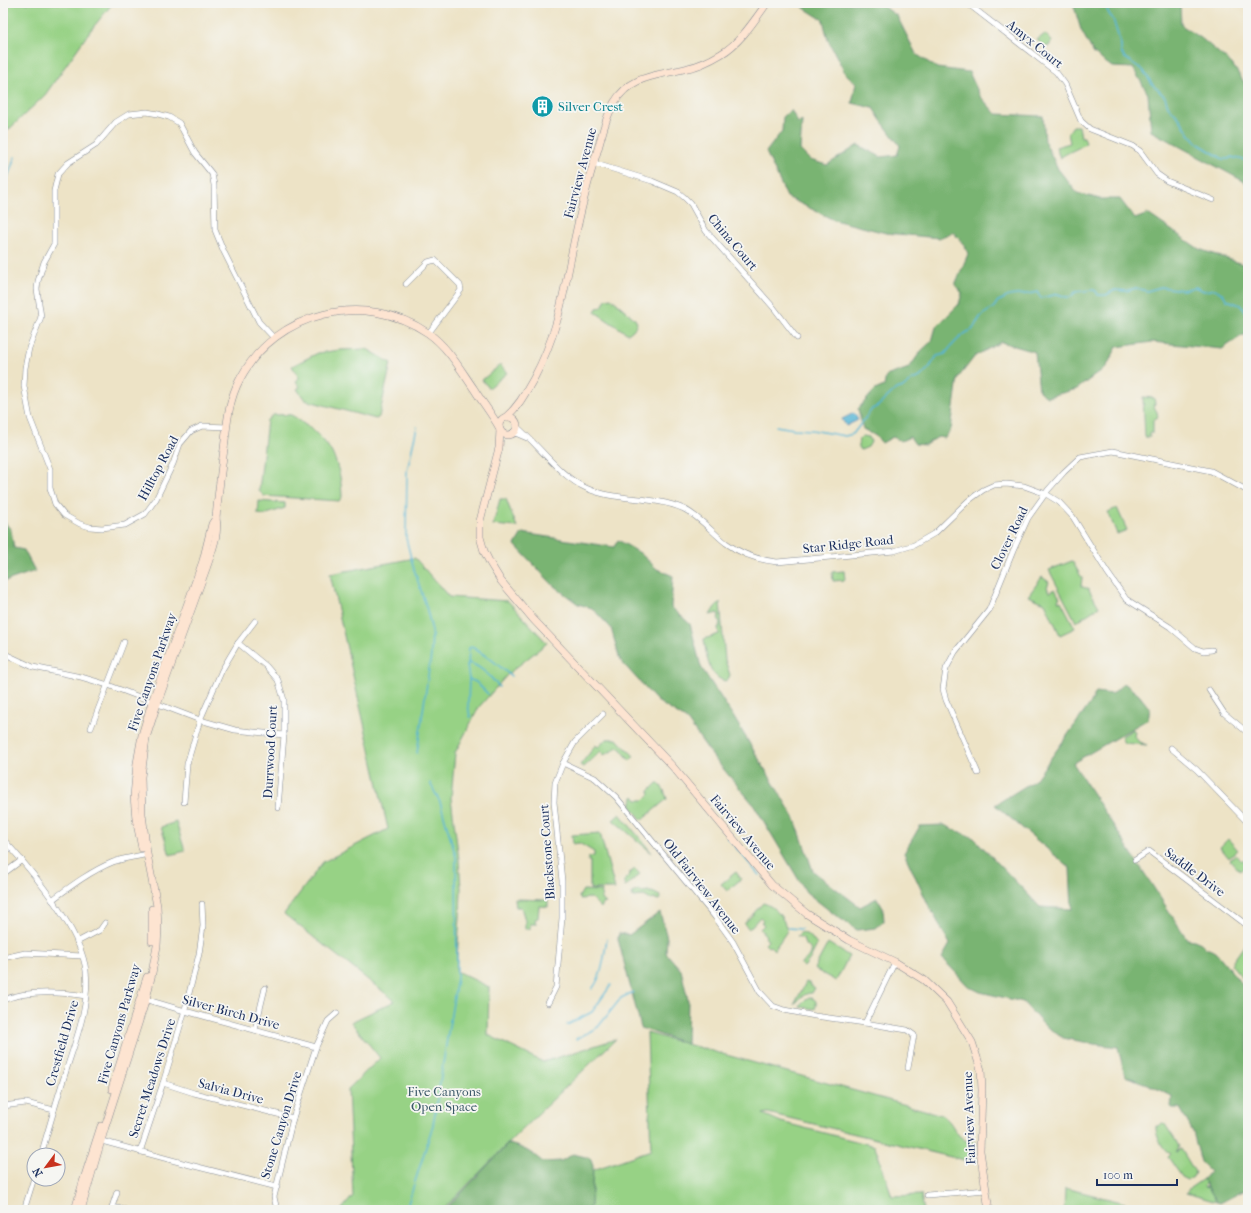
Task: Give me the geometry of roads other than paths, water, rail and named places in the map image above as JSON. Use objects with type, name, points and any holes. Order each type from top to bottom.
[{"type":"main road","name":"Fairview Avenue","points":[[500,448],[513,428],[518,406],[544,358],[553,337],[593,163],[610,110],[616,100],[626,89],[642,78],[687,69],[702,64],[721,54],[733,45],[767,3]]},
{"type":"main road","name":"Five Canyons Parkway","points":[[81,1210],[99,1140],[152,973],[157,946],[157,906],[136,819],[134,796],[135,778],[142,735],[203,560],[212,524],[216,518],[230,402],[248,365],[274,338],[293,326],[315,316],[362,310],[384,314],[406,321],[428,334],[444,347],[486,405],[500,428]]},
{"type":"main road","name":"Five Canyons Parkway","points":[[486,405],[505,418]]},
{"type":"main road","name":"Fairview Avenue","points":[[518,406],[500,421],[500,448],[480,521],[480,537],[487,557],[501,581],[533,620],[673,767],[772,885],[807,914],[849,940],[895,962],[924,980],[947,1002],[972,1042],[980,1070],[982,1090],[980,1150],[989,1210]]},
{"type":"main road","points":[[500,428],[504,433],[513,428],[511,418],[505,418]]},
{"type":"main road","name":"Five Canyons Parkway","points":[[75,1210],[83,1182],[99,1140]]},
{"type":"street","name":"Amyx Court","points":[[967,3],[1056,72],[1065,84],[1081,121],[1090,129],[1133,146],[1140,151],[1156,174],[1167,181],[1213,200]]},
{"type":"street","name":"Hilltop Road","points":[[227,427],[202,426],[191,431],[180,444],[173,464],[156,499],[145,514],[125,525],[102,528],[85,526],[64,515],[55,504],[50,488],[50,469],[30,418],[24,386],[25,368],[30,348],[41,317],[38,281],[44,262],[54,244],[54,192],[58,174],[68,163],[96,146],[116,122],[129,114],[147,112],[169,117],[179,123],[195,153],[212,174],[214,185],[216,230],[224,252],[259,322],[274,338]]},
{"type":"street","name":"China Court","points":[[593,163],[652,181],[678,192],[685,198],[691,204],[706,231],[774,308],[797,338]]},
{"type":"street","points":[[406,284],[422,267],[431,260],[435,260],[460,285],[461,290],[428,334]]},
{"type":"street","name":"Star Ridge Road","points":[[513,428],[528,438],[565,476],[575,483],[600,493],[673,504],[696,516],[727,544],[744,554],[759,559],[777,562],[894,551],[914,545],[934,533],[968,501],[983,490],[994,485],[1006,484],[1024,486],[1046,494],[1059,502],[1073,517],[1107,572],[1126,599],[1170,627],[1195,648],[1203,651],[1212,650]]},
{"type":"street","name":"Clover Road","points":[[978,773],[946,700],[943,689],[946,669],[955,652],[989,610],[1028,518],[1064,472],[1080,457],[1113,451],[1211,471],[1248,491]]},
{"type":"street","points":[[184,802],[188,764],[200,720],[209,697],[222,670],[238,643],[255,621]]},
{"type":"street","points":[[91,728],[124,642]]},
{"type":"street","name":"Durrwood Court","points":[[238,643],[266,666],[278,680],[284,700],[284,735],[278,808]]},
{"type":"street","points":[[3,653],[33,667],[81,677],[108,685],[200,720],[235,730],[284,735]]},
{"type":"street","points":[[1209,690],[1224,713],[1248,733]]},
{"type":"street","name":"Blackstone Court","points":[[548,1003],[556,987],[562,918],[562,882],[554,802],[556,783],[563,763],[575,742],[603,714]]},
{"type":"street","points":[[1171,748],[1197,770],[1247,819]]},
{"type":"street","name":"Old Fairview Avenue","points":[[563,763],[595,778],[616,797],[715,917],[733,942],[760,992],[773,1006],[784,1010],[815,1016],[865,1022],[907,1030],[914,1036],[908,1068]]},
{"type":"street","name":"Crestfield Drive","points":[[3,839],[22,860],[52,900],[77,942],[86,971],[86,996],[82,1020],[43,1147]]},
{"type":"street","name":"Saddle Drive","points":[[1135,860],[1149,851],[1248,926]]},
{"type":"street","points":[[52,900],[73,884],[94,871],[114,862],[145,854]]},
{"type":"street","points":[[3,874],[22,860]]},
{"type":"street","name":"Secret Meadows Drive","points":[[140,1152],[185,1011],[199,954],[203,926],[202,904]]},
{"type":"street","points":[[77,942],[100,930],[105,923]]},
{"type":"street","points":[[3,958],[25,953],[82,956]]},
{"type":"street","points":[[865,1022],[895,962]]},
{"type":"street","points":[[255,1030],[265,988]]},
{"type":"street","points":[[3,1000],[14,996],[31,993],[86,996]]},
{"type":"street","name":"Silver Birch Drive","points":[[143,998],[316,1047]]},
{"type":"street","name":"Stone Canyon Drive","points":[[99,1140],[277,1187],[293,1118],[316,1047],[328,1021],[336,1013]]},
{"type":"street","name":"Salvia Drive","points":[[163,1083],[202,1095],[293,1118]]},
{"type":"street","points":[[3,1106],[26,1103],[54,1110]]},
{"type":"street","points":[[24,1210],[31,1187]]},
{"type":"street","points":[[277,1187],[274,1198],[277,1210]]},
{"type":"street","points":[[927,1195],[986,1190]]},
{"type":"street","points":[[117,1192],[112,1209],[126,1210]]},
{"type":"water","points":[[854,413],[858,420],[846,426],[842,419]]},
{"type":"waterway","points":[[1104,3],[1113,19],[1121,45],[1121,52],[1125,58],[1143,70],[1152,84],[1165,97],[1168,106],[1180,119],[1197,143],[1223,159],[1232,157],[1248,162]]},
{"type":"waterway","points":[[3,190],[15,157]]},
{"type":"waterway","points":[[776,426],[812,430],[845,436],[853,434],[872,409],[878,406],[896,389],[904,387],[912,380],[920,377],[929,368],[937,356],[945,354],[954,343],[972,330],[981,316],[994,307],[998,301],[1010,296],[1037,292],[1041,298],[1058,294],[1071,297],[1078,291],[1093,290],[1096,291],[1098,295],[1106,295],[1115,290],[1126,291],[1136,288],[1147,291],[1161,287],[1183,290],[1195,287],[1204,291],[1215,289],[1223,294],[1227,300],[1240,305],[1246,312],[1248,311]]},
{"type":"waterway","points":[[417,427],[407,471],[406,538],[432,631],[431,655],[417,753]]},
{"type":"waterway","points":[[468,665],[469,648],[472,647],[492,660],[511,676]]},
{"type":"waterway","points":[[488,694],[476,682],[469,679],[467,665],[469,663],[490,676],[499,687]]},
{"type":"waterway","points":[[469,679],[468,705],[470,717]]},
{"type":"waterway","points":[[406,1210],[433,1125],[457,978],[456,857],[440,802],[430,783]]},
{"type":"waterway","points":[[728,838],[759,875]]},
{"type":"waterway","points":[[788,928],[801,929]]},
{"type":"waterway","points":[[592,989],[601,972],[607,939]]},
{"type":"waterway","points":[[567,1025],[592,1012],[611,985]]},
{"type":"waterway","points":[[576,1039],[598,1027],[621,998],[633,992]]},
{"type":"place","name":"Silver Crest","points":[[543,106]]},
{"type":"park label","name":"Five Canyons Open Space","points":[[444,1098]]}]
